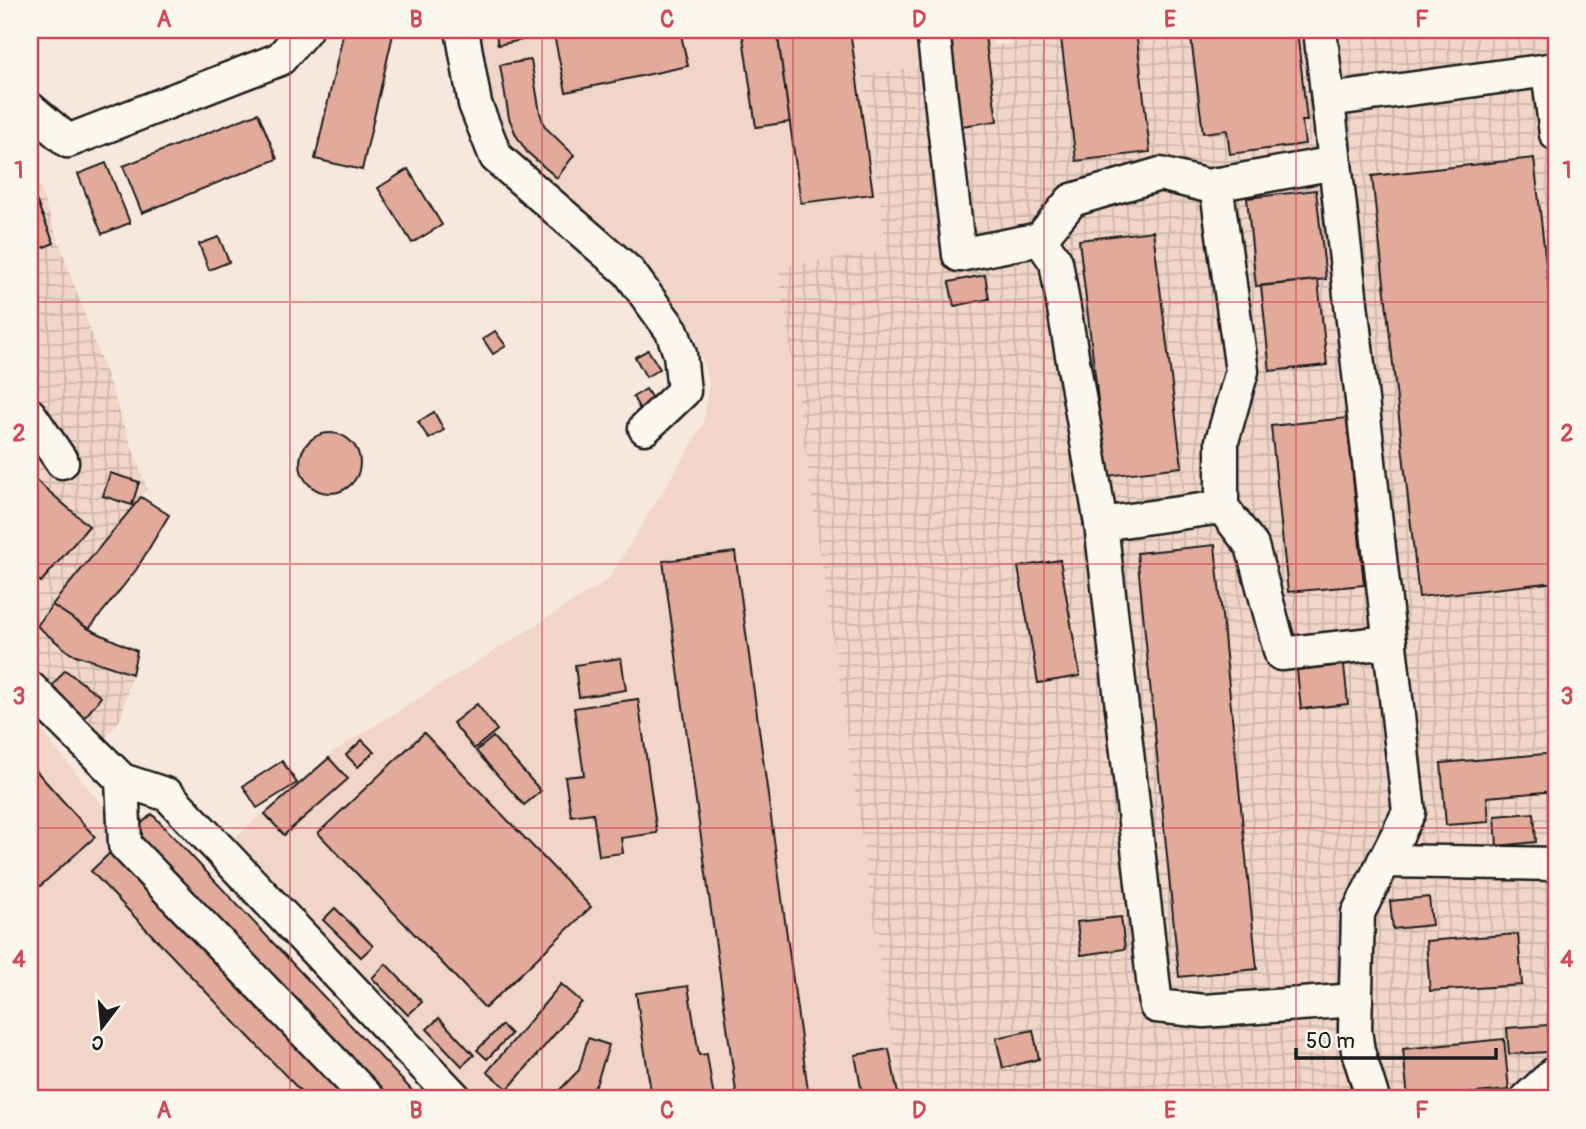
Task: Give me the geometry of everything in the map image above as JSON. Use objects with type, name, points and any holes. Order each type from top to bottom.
[{"type":"street","points":[[30,110],[68,141],[280,59],[306,30]]},
{"type":"street","points":[[461,30],[475,104],[496,158],[629,272],[672,331],[680,354],[684,391],[645,428]]},
{"type":"street","points":[[933,30],[959,255],[1040,239],[1072,200],[1160,174],[1208,186],[1335,163]]},
{"type":"street","points":[[1320,30],[1409,811],[1358,913],[1356,1030],[1358,1051],[1373,1099]]},
{"type":"street","points":[[1328,100],[1552,70],[1556,134]]},
{"type":"street","points":[[1216,184],[1242,371],[1222,441],[1222,507],[1252,546],[1281,653],[1390,642]]},
{"type":"street","points":[[1040,239],[1056,262],[1101,524],[1156,1006],[1204,1011],[1356,1000]]},
{"type":"street","points":[[30,415],[62,462]]},
{"type":"street","points":[[1101,524],[1222,507]]},
{"type":"street","points":[[30,688],[122,780],[168,795],[456,1099]]},
{"type":"street","points":[[122,780],[125,845],[369,1099]]},
{"type":"street","points":[[1384,861],[1556,864]]},
{"type":"street","points":[[1527,1099],[1556,1072]]},
{"type":"shaded area","points":[[472,30],[928,30],[932,66],[862,75],[887,252],[778,268],[893,1050],[904,1099],[472,1099],[230,842],[333,752],[608,580],[703,426],[709,382],[694,336],[633,264],[503,149]]},
{"type":"shaded area","points":[[928,30],[990,30],[994,45],[1011,44],[1009,30],[1556,30],[1556,1099],[904,1099],[893,1050],[778,267],[887,252],[862,74],[932,66]]},
{"type":"shaded area","points":[[30,161],[147,489],[53,605],[89,629],[137,651],[121,719],[101,744],[30,675]]},
{"type":"shaded area","points":[[30,716],[121,829],[113,850],[92,871],[308,1099],[30,1099]]},
{"type":"building","points":[[344,30],[394,30],[362,170],[315,159]]},
{"type":"building","points":[[495,30],[520,30],[522,40],[498,45]]},
{"type":"building","points":[[553,30],[680,30],[688,66],[566,92]]},
{"type":"building","points":[[742,30],[777,30],[790,122],[756,127]]},
{"type":"building","points":[[777,30],[850,30],[873,194],[801,203]]},
{"type":"building","points":[[984,30],[997,121],[947,128],[934,37]]},
{"type":"building","points":[[1060,30],[1136,30],[1150,152],[1076,161]]},
{"type":"building","points":[[1190,30],[1297,30],[1307,121],[1302,121],[1305,144],[1230,154],[1227,130],[1203,133]]},
{"type":"building","points":[[531,60],[545,127],[574,155],[557,178],[527,152],[509,118],[500,65]]},
{"type":"building","points":[[258,113],[277,159],[142,213],[123,166]]},
{"type":"building","points":[[1534,158],[1556,353],[1556,582],[1419,597],[1372,176]]},
{"type":"building","points":[[106,163],[130,223],[102,234],[78,174]]},
{"type":"building","points":[[408,169],[442,225],[412,243],[378,188]]},
{"type":"building","points":[[30,186],[54,243],[30,253]]},
{"type":"building","points":[[1316,190],[1326,279],[1256,286],[1247,198]]},
{"type":"building","points":[[1153,231],[1182,467],[1107,476],[1079,240]]},
{"type":"building","points":[[219,237],[229,262],[209,270],[199,244]]},
{"type":"building","points":[[985,275],[989,299],[954,306],[949,282]]},
{"type":"building","points":[[1318,280],[1327,365],[1270,371],[1261,286]]},
{"type":"building","points":[[495,331],[506,346],[493,354],[483,339]]},
{"type":"building","points":[[648,350],[660,369],[646,377],[635,357]]},
{"type":"building","points":[[646,389],[656,405],[642,413],[633,397]]},
{"type":"building","points":[[434,412],[444,430],[429,439],[418,422]]},
{"type":"building","points":[[1347,418],[1364,585],[1288,592],[1271,426]]},
{"type":"building","points":[[330,433],[351,442],[360,463],[351,484],[330,493],[309,484],[300,463],[309,442]]},
{"type":"building","points":[[110,473],[139,482],[132,505],[103,496]]},
{"type":"building","points":[[30,475],[89,526],[41,582],[30,573]]},
{"type":"building","points":[[141,497],[169,515],[136,570],[89,629],[52,605]]},
{"type":"building","points":[[1215,545],[1257,969],[1179,977],[1137,553]]},
{"type":"building","points":[[735,552],[809,1098],[737,1099],[663,561]]},
{"type":"building","points":[[1060,560],[1080,676],[1038,683],[1018,567]]},
{"type":"building","points":[[52,605],[89,629],[137,651],[132,674],[70,653],[37,626]]},
{"type":"building","points":[[621,658],[626,690],[579,697],[575,665]]},
{"type":"building","points":[[1344,665],[1348,704],[1301,709],[1297,670]]},
{"type":"building","points":[[65,670],[101,697],[85,717],[49,690]]},
{"type":"building","points":[[638,699],[657,833],[621,838],[623,853],[599,856],[593,813],[571,816],[565,777],[584,775],[574,708]]},
{"type":"building","points":[[477,704],[497,730],[474,749],[453,723]]},
{"type":"building","points":[[424,733],[591,907],[485,1008],[318,833]]},
{"type":"building","points":[[493,737],[541,791],[524,805],[476,751]]},
{"type":"building","points":[[362,740],[374,752],[358,767],[346,755]]},
{"type":"building","points":[[1556,753],[1556,791],[1487,797],[1489,822],[1446,825],[1441,763]]},
{"type":"building","points":[[329,758],[348,779],[284,835],[265,814]]},
{"type":"building","points":[[282,761],[297,783],[257,808],[243,786]]},
{"type":"building","points":[[30,764],[95,837],[30,895]]},
{"type":"building","points":[[1534,813],[1536,842],[1497,846],[1495,816]]},
{"type":"building","points":[[152,814],[420,1099],[385,1099],[133,831]]},
{"type":"building","points":[[113,850],[350,1099],[308,1099],[91,871]]},
{"type":"building","points":[[1429,897],[1432,925],[1393,929],[1390,901]]},
{"type":"building","points":[[335,908],[373,946],[361,957],[323,920]]},
{"type":"building","points":[[1121,917],[1125,949],[1081,955],[1077,922]]},
{"type":"building","points":[[1518,934],[1522,985],[1430,991],[1426,941]]},
{"type":"building","points":[[386,964],[422,1002],[408,1015],[372,978]]},
{"type":"building","points":[[561,984],[582,1002],[508,1089],[487,1072]]},
{"type":"building","points":[[688,986],[699,1055],[707,1054],[714,1099],[652,1099],[636,993]]},
{"type":"building","points":[[439,1018],[474,1055],[462,1066],[427,1029]]},
{"type":"building","points":[[502,1025],[511,1034],[487,1059],[477,1050]]},
{"type":"building","points":[[1548,1025],[1549,1052],[1509,1054],[1507,1028]]},
{"type":"building","points":[[1033,1030],[1039,1059],[1003,1068],[996,1038]]},
{"type":"building","points":[[588,1038],[609,1045],[596,1085],[582,1099],[551,1099],[579,1070]]},
{"type":"building","points":[[1504,1039],[1509,1090],[1408,1099],[1403,1049]]},
{"type":"building","points":[[889,1049],[899,1099],[863,1099],[855,1055]]}]
